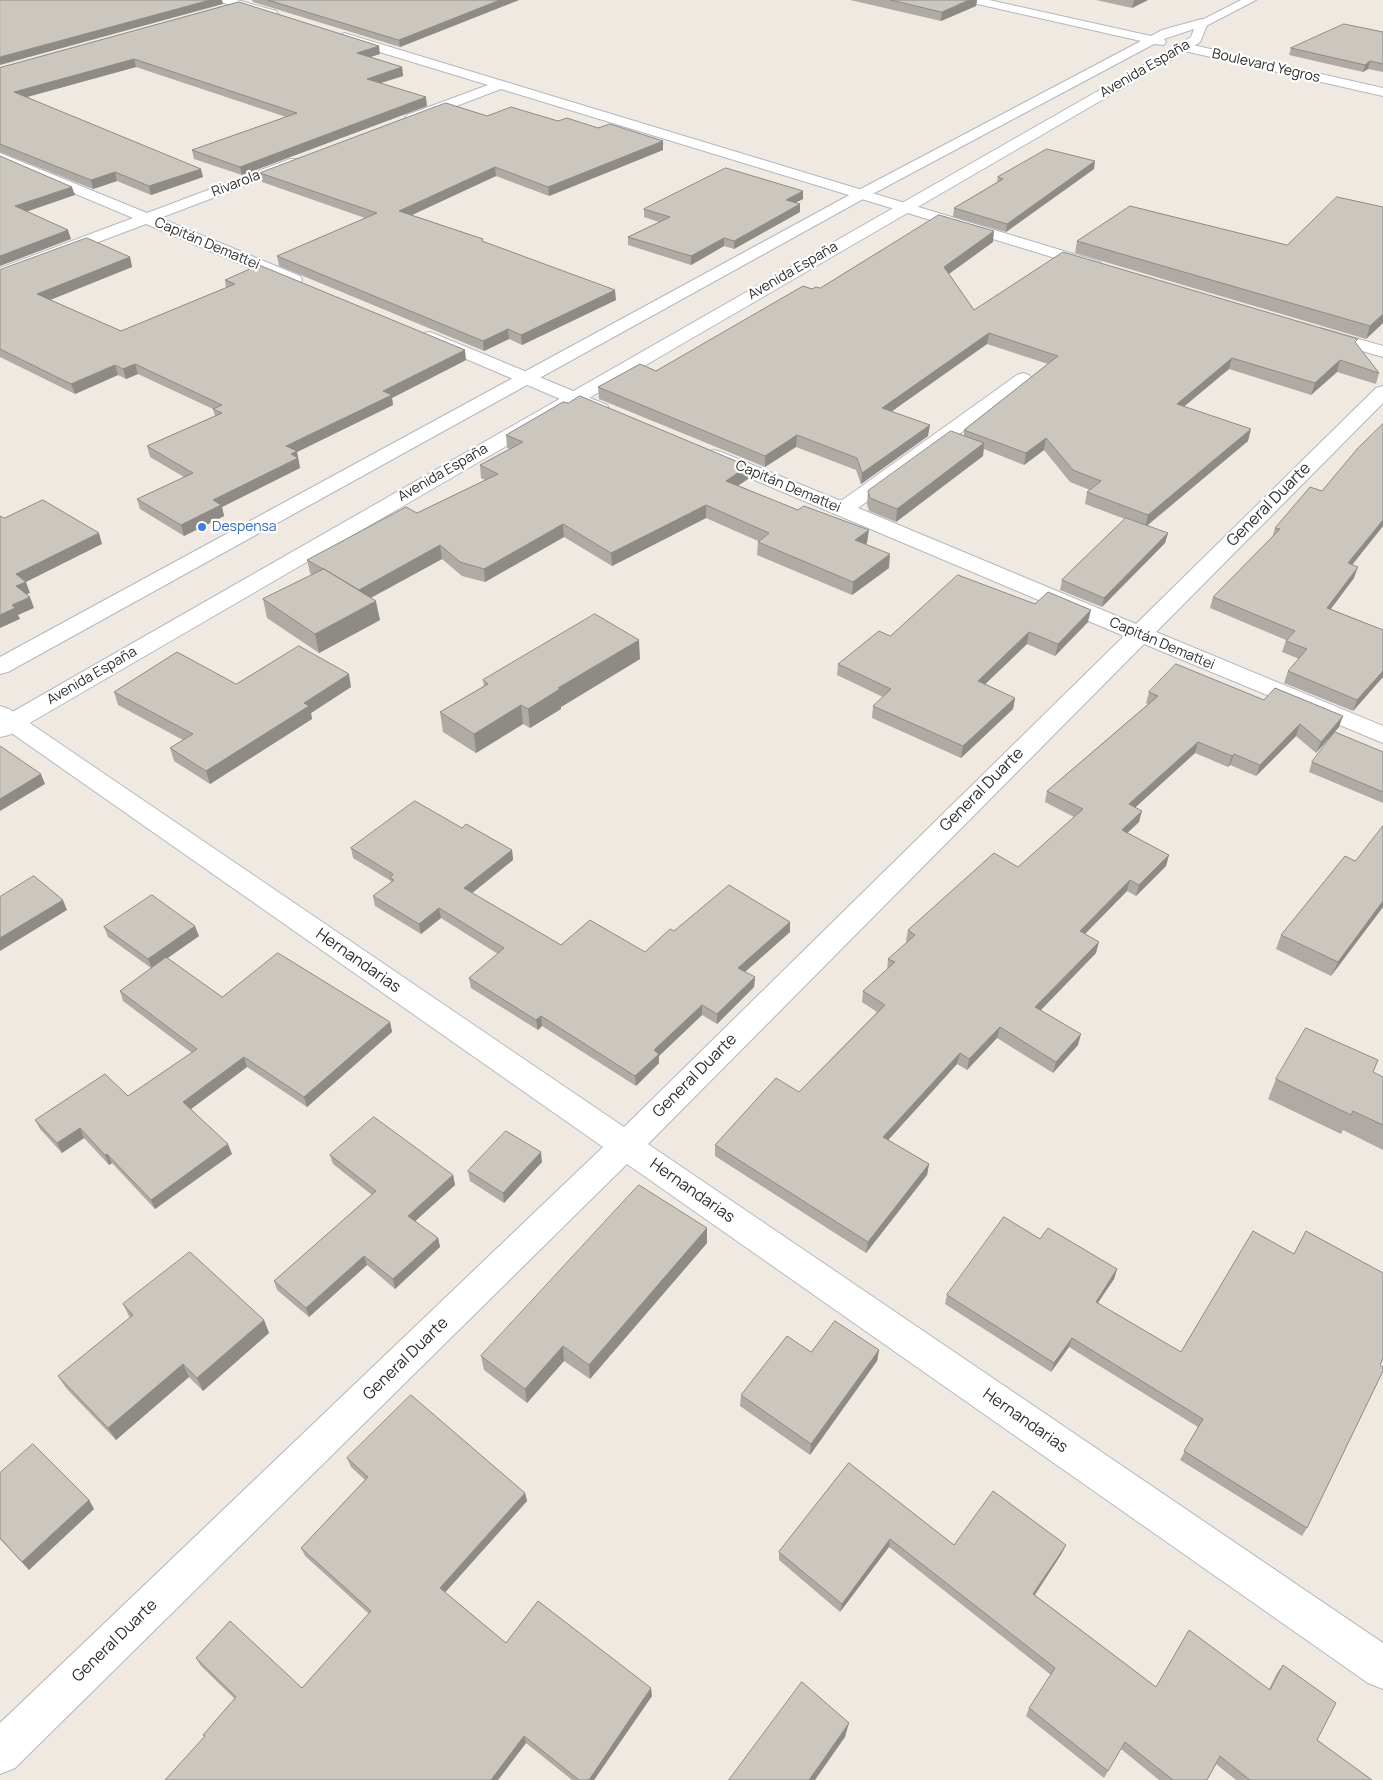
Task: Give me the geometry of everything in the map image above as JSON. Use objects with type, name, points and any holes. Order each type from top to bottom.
[{"type":"street","points":[[240,5],[255,0]]},
{"type":"street","name":"Boulevard Yegros","points":[[973,0],[1159,37],[1194,37],[1383,82]]},
{"type":"street","name":"Boulevard Yegros","points":[[1017,0],[1159,37]]},
{"type":"street","points":[[1194,37],[1250,0]]},
{"type":"street","points":[[223,5],[240,5],[286,19]]},
{"type":"street","points":[[333,33],[1109,270]]},
{"type":"street","name":"Avenida España","points":[[0,667],[860,195],[1159,37],[1194,37]]},
{"type":"street","name":"Boulevard Yegros","points":[[1194,37],[1383,92]]},
{"type":"street","name":"Avenida España","points":[[4,722],[574,398],[1194,37]]},
{"type":"street","points":[[398,123],[500,85]]},
{"type":"street","name":"Capitán Demattei","points":[[0,157],[309,286]]},
{"type":"street","name":"Rivarola","points":[[0,274],[304,158]]},
{"type":"street","points":[[1308,329],[1383,352]]},
{"type":"street","points":[[418,332],[618,416]]},
{"type":"street","points":[[842,510],[1023,379]]},
{"type":"street","name":"General Duarte","points":[[0,1753],[626,1146],[1383,392]]},
{"type":"street","name":"Capitán Demattei","points":[[699,450],[1383,736]]},
{"type":"street","name":"Hernandarias","points":[[4,722],[626,1146],[1383,1668]]},
{"type":"building","points":[[0,0],[210,0],[0,57]]},
{"type":"building","points":[[268,0],[500,0],[399,40]]},
{"type":"building","points":[[891,0],[969,0],[942,12]]},
{"type":"building","points":[[239,2],[379,46],[357,53],[402,67],[367,79],[426,97],[240,167],[192,150],[297,113],[134,59],[14,92],[201,169],[149,186],[115,172],[91,180],[0,144],[0,68]]},
{"type":"building","points":[[1344,24],[1383,32],[1383,64],[1370,61],[1365,65],[1291,48]]},
{"type":"building","points":[[446,103],[487,116],[511,107],[558,121],[567,118],[598,128],[610,124],[663,141],[548,187],[495,167],[399,211],[483,239],[482,241],[615,290],[521,335],[508,329],[483,341],[277,256],[377,213],[260,173]]},
{"type":"building","points":[[1047,149],[1095,161],[1007,224],[954,208],[1003,179],[998,177]]},
{"type":"building","points":[[0,156],[72,187],[15,206],[68,230],[0,256]]},
{"type":"building","points":[[726,168],[803,191],[786,200],[800,204],[734,241],[724,238],[691,256],[628,237],[670,217],[644,209]]},
{"type":"building","points":[[1337,197],[1383,207],[1383,314],[1370,326],[1077,241],[1130,206],[1287,245]]},
{"type":"building","points":[[939,215],[994,231],[944,267],[974,310],[1063,252],[1358,339],[1355,342],[1379,373],[1340,360],[1315,383],[1232,358],[1177,404],[1251,429],[1148,515],[1087,492],[1101,481],[1073,470],[1046,438],[1026,453],[964,430],[1058,356],[989,333],[882,408],[930,425],[862,473],[857,458],[797,435],[765,456],[598,387],[640,364],[656,371],[803,286],[812,289],[820,288]]},
{"type":"building","points":[[87,238],[130,257],[37,294],[121,331],[235,284],[225,280],[259,265],[465,350],[383,391],[392,395],[286,446],[297,451],[291,454],[298,458],[213,500],[221,505],[181,525],[137,499],[193,473],[147,446],[222,413],[213,409],[222,405],[135,364],[123,369],[115,365],[71,384],[0,349],[0,270]]},
{"type":"building","points":[[580,396],[748,466],[726,481],[798,510],[804,506],[869,530],[855,540],[890,554],[853,582],[758,542],[769,533],[706,505],[611,553],[563,524],[484,569],[460,562],[440,545],[359,590],[307,560],[406,507],[417,513],[498,474],[480,465],[523,442],[506,435],[563,402],[568,403]]},
{"type":"building","points":[[1383,424],[1383,520],[1348,563],[1358,567],[1327,608],[1383,630],[1383,671],[1357,700],[1288,671],[1307,649],[1286,641],[1295,631],[1213,597],[1280,529],[1275,528],[1310,487],[1322,491],[1358,448]]},
{"type":"building","points":[[951,431],[984,443],[897,509],[870,498],[868,491]]},
{"type":"building","points":[[43,500],[99,533],[16,574],[26,582],[16,586],[30,597],[12,605],[15,608],[0,615],[0,516],[4,518]]},
{"type":"building","points":[[1126,518],[1168,533],[1104,598],[1062,580]]},
{"type":"building","points":[[324,569],[376,601],[315,634],[263,599]]},
{"type":"building","points":[[958,575],[1035,604],[1048,592],[1091,610],[1058,644],[1029,632],[978,681],[1015,698],[963,746],[873,706],[891,689],[838,664],[879,631],[890,636]]},
{"type":"building","points":[[595,614],[639,640],[558,688],[560,689],[528,709],[521,705],[474,734],[440,712],[488,684],[483,680]]},
{"type":"building","points":[[299,646],[349,674],[304,703],[309,706],[206,771],[170,748],[193,734],[114,692],[177,652],[236,684]]},
{"type":"building","points":[[1176,664],[1264,700],[1275,688],[1343,716],[1321,742],[1300,724],[1260,765],[1198,742],[1129,804],[1142,811],[1122,830],[1169,855],[1139,885],[1130,880],[1080,931],[1099,942],[1035,1007],[1081,1034],[1056,1062],[1000,1027],[969,1059],[960,1053],[883,1137],[929,1164],[868,1242],[715,1145],[776,1078],[799,1092],[885,1005],[863,991],[895,962],[888,959],[915,935],[908,930],[994,853],[1018,867],[1083,809],[1047,791],[1158,696],[1149,692]]},
{"type":"building","points":[[1335,732],[1383,752],[1383,792],[1312,762]]},
{"type":"building","points":[[0,746],[41,774],[0,799]]},
{"type":"building","points":[[415,801],[462,828],[466,824],[512,850],[464,888],[561,945],[590,920],[645,952],[670,929],[674,931],[729,885],[790,922],[738,968],[755,977],[717,1014],[702,1005],[654,1050],[659,1054],[635,1076],[541,1016],[536,1020],[469,978],[504,948],[439,908],[419,924],[373,896],[394,880],[390,878],[393,874],[351,848]]},
{"type":"building","points":[[1383,826],[1383,901],[1338,962],[1281,935],[1345,856],[1355,861]]},
{"type":"building","points":[[34,876],[63,900],[0,938],[0,897]]},
{"type":"building","points":[[152,895],[195,926],[148,959],[104,927]]},
{"type":"building","points":[[278,953],[390,1022],[304,1097],[244,1057],[183,1102],[228,1144],[151,1200],[80,1128],[57,1143],[35,1120],[105,1074],[128,1096],[197,1049],[120,991],[166,957],[222,997]]},
{"type":"building","points":[[1306,1028],[1378,1060],[1373,1072],[1383,1077],[1383,1125],[1353,1111],[1351,1115],[1276,1079]]},
{"type":"building","points":[[374,1117],[453,1175],[408,1216],[438,1238],[393,1279],[364,1256],[306,1308],[274,1281],[376,1191],[330,1155]]},
{"type":"building","points":[[506,1131],[541,1152],[503,1193],[468,1171]]},
{"type":"building","points":[[639,1185],[707,1228],[589,1365],[563,1346],[525,1389],[481,1356]]},
{"type":"building","points":[[1004,1217],[1040,1239],[1048,1228],[1117,1269],[1096,1302],[1181,1352],[1253,1231],[1294,1254],[1306,1231],[1383,1273],[1383,1358],[1380,1365],[1383,1367],[1383,1371],[1307,1528],[1184,1451],[1203,1419],[1072,1338],[1054,1363],[947,1295]]},
{"type":"building","points":[[190,1252],[264,1320],[197,1378],[183,1364],[108,1428],[58,1376],[133,1315],[123,1304]]},
{"type":"building","points":[[835,1321],[879,1350],[811,1444],[741,1395],[787,1336],[811,1352]]},
{"type":"building","points":[[411,1395],[525,1493],[440,1588],[506,1643],[538,1601],[651,1688],[589,1780],[579,1780],[524,1736],[491,1780],[165,1780],[205,1736],[203,1735],[236,1697],[196,1658],[230,1621],[302,1688],[371,1611],[301,1548],[368,1477],[347,1458]]},
{"type":"building","points":[[33,1444],[89,1500],[22,1562],[0,1538],[0,1473]]},
{"type":"building","points":[[849,1463],[954,1545],[993,1491],[1066,1545],[1033,1594],[1156,1687],[1189,1630],[1270,1690],[1283,1665],[1336,1703],[1317,1740],[1372,1780],[1250,1780],[1220,1756],[1207,1780],[1173,1780],[1125,1742],[1108,1771],[1029,1708],[1055,1668],[890,1539],[842,1604],[779,1552]]},
{"type":"building","points":[[802,1682],[849,1723],[809,1780],[729,1780]]},
{"type":"place","name":"Despensa","points":[[202,527]]}]
